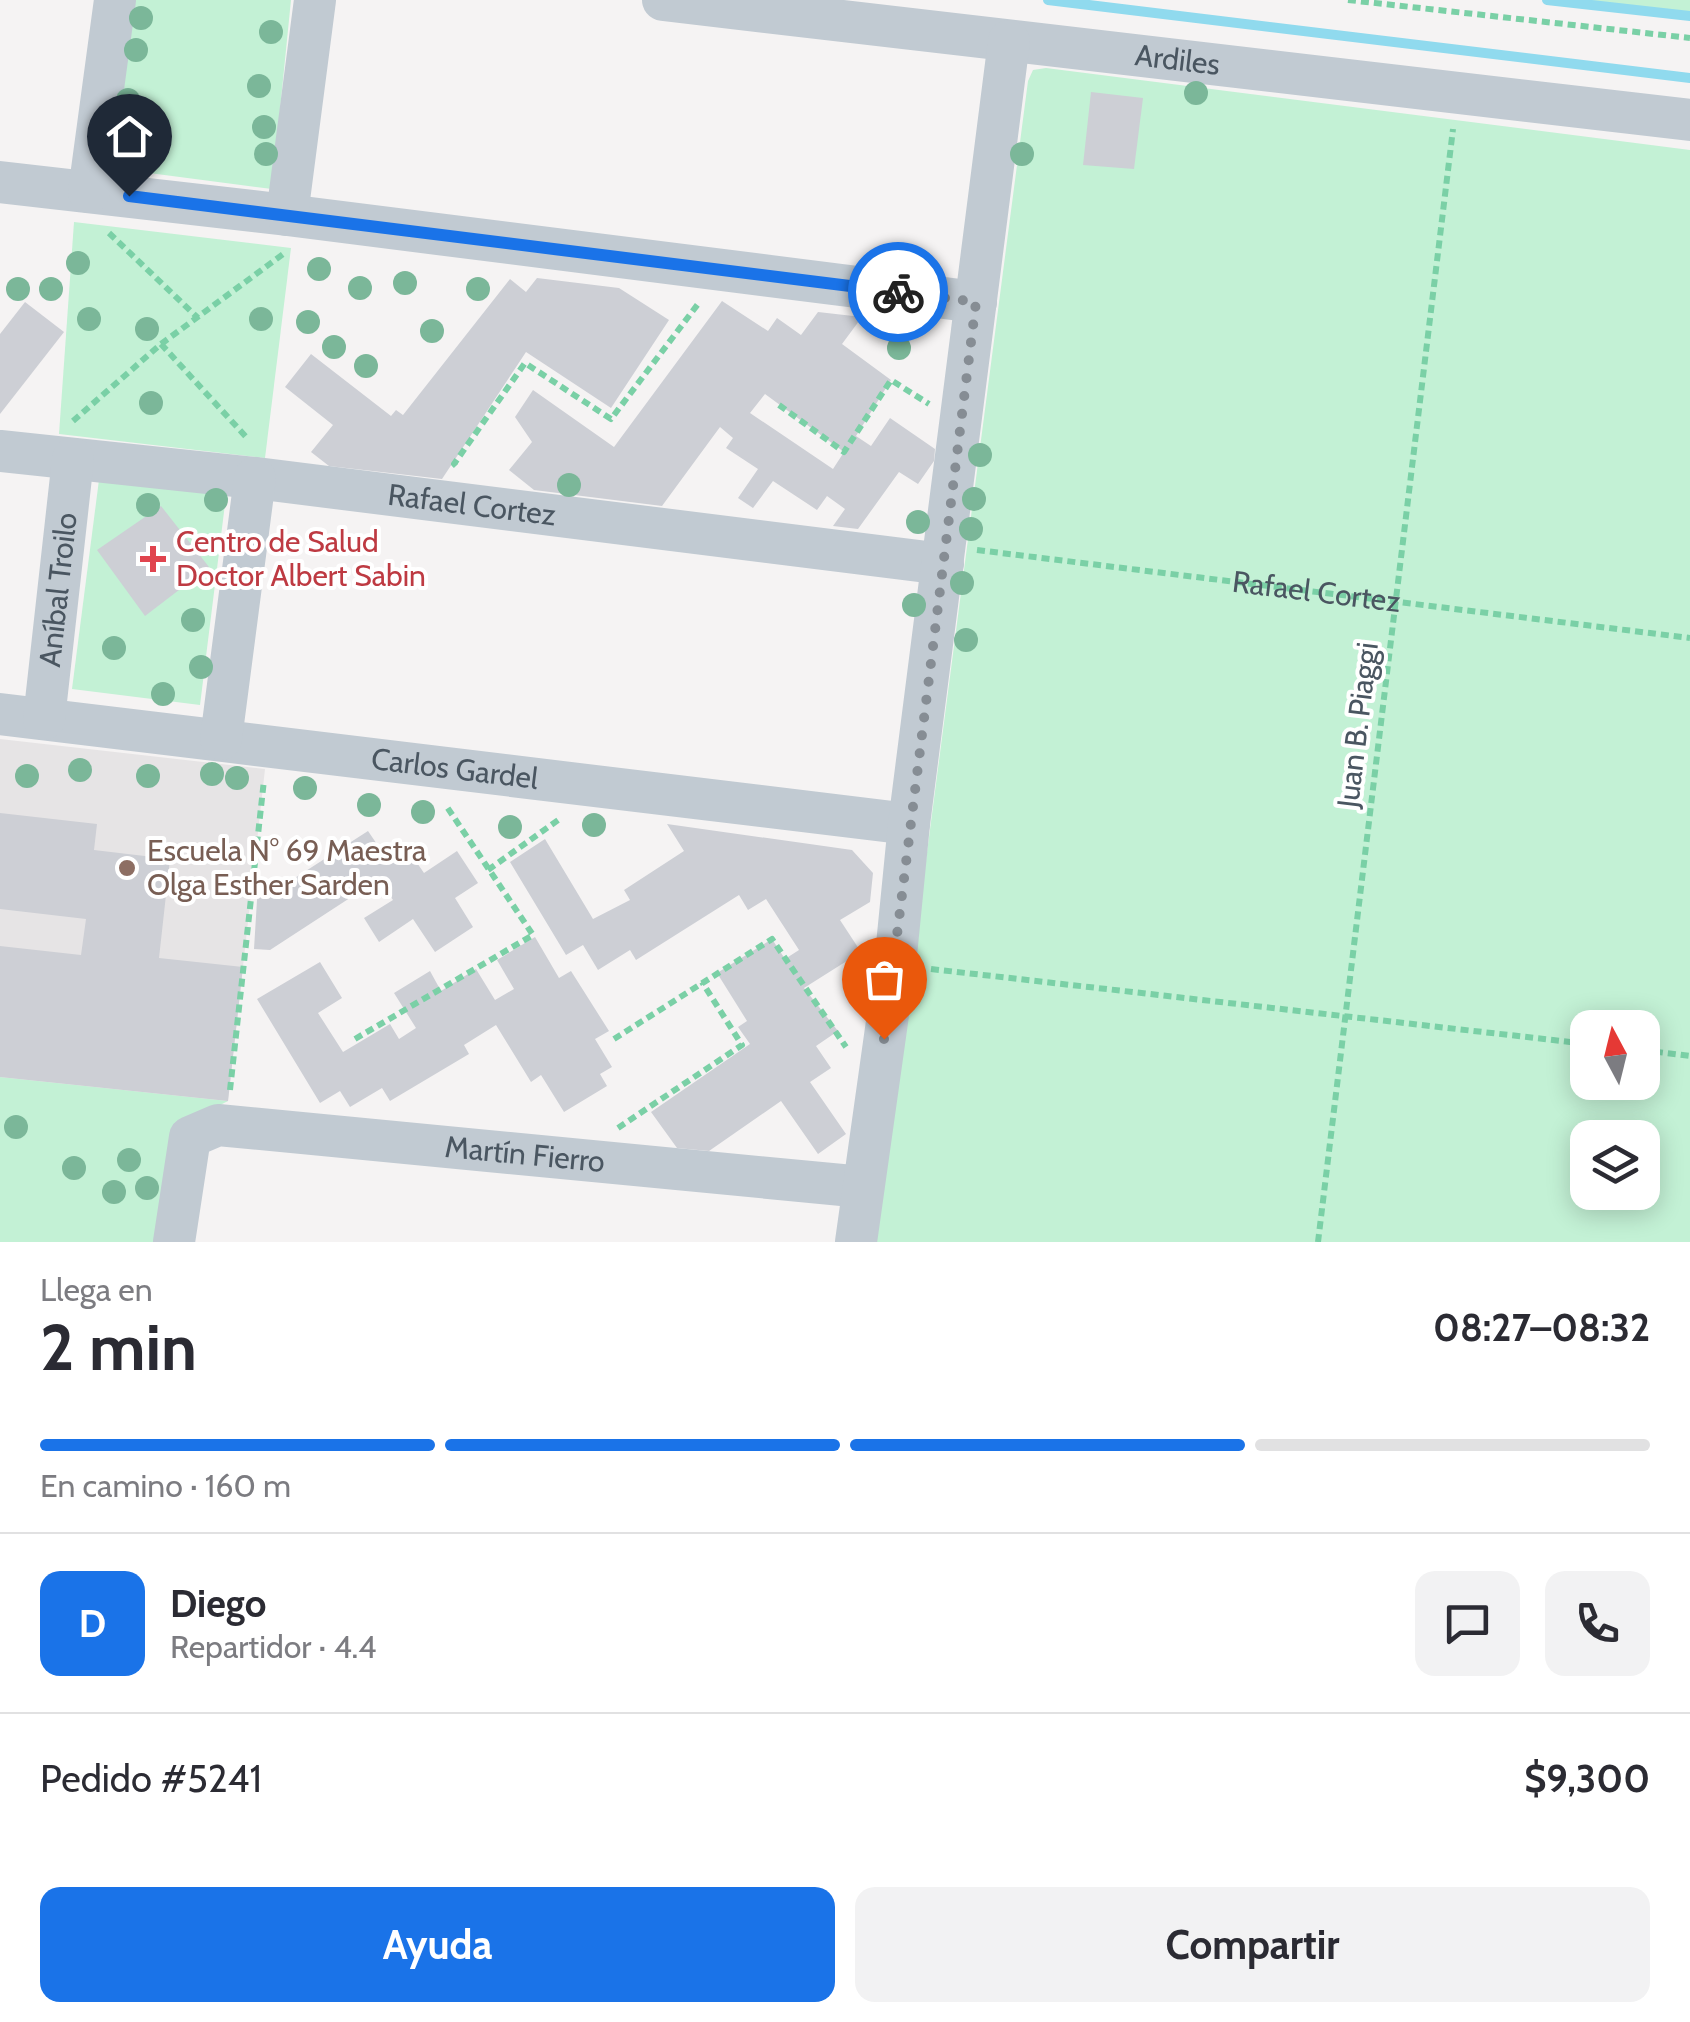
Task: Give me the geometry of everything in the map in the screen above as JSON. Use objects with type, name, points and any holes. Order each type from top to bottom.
[{"type":"street","points":[[95,209],[115,0]]},
{"type":"street","points":[[290,231],[315,0]]},
{"type":"street","name":"Ardiles","points":[[663,0],[861,11],[1009,41],[1690,120]]},
{"type":"street","points":[[856,1242],[895,965],[909,824],[1009,41]]},
{"type":"street","points":[[0,182],[95,209],[976,302]]},
{"type":"street","name":"Rafael Cortez","points":[[0,450],[66,446],[253,461],[944,555]]},
{"type":"street","name":"Aníbal Troilo","points":[[44,720],[66,446]]},
{"type":"street","points":[[222,739],[253,461]]},
{"type":"street","name":"Carlos Gardel","points":[[0,714],[909,824]]},
{"type":"street","name":"Martín Fierro","points":[[174,1242],[190,1137],[218,1124],[863,1187]]},
{"type":"path","points":[[1348,0],[1690,38]]},
{"type":"path","name":"Juan B. Piaggi","points":[[1318,1242],[1457,94]]},
{"type":"path","points":[[95,209],[198,318]]},
{"type":"path","points":[[66,446],[161,344],[198,318],[290,231]]},
{"type":"path","points":[[465,474],[454,464],[525,363],[611,419],[703,298]]},
{"type":"path","points":[[161,344],[253,461]]},
{"type":"path","points":[[779,404],[844,452],[892,380],[938,410]]},
{"type":"path","name":"Rafael Cortez","points":[[944,555],[1396,602],[1690,638]]},
{"type":"path","points":[[228,1101],[265,768]]},
{"type":"path","points":[[354,1038],[533,935],[436,790]]},
{"type":"path","points":[[488,870],[575,808]]},
{"type":"path","points":[[614,1039],[772,938],[847,1049]]},
{"type":"path","points":[[895,965],[1570,1042]]},
{"type":"path","points":[[616,1129],[742,1045],[702,982]]},
{"type":"path","points":[[1660,1052],[1690,1056]]},
{"type":"shaded area","name":"Escuela N° 69 Maestra Olga Esther Sarden","points":[[0,739],[265,769],[228,1101],[0,1077]]},
{"type":"green space","points":[[130,0],[291,0],[272,189],[111,168]]},
{"type":"green space","points":[[1543,0],[1690,0],[1690,17]]},
{"type":"green space","points":[[1046,68],[1690,150],[1690,1242],[876,1242],[1028,81],[1033,70]]},
{"type":"green space","points":[[74,222],[291,248],[265,458],[59,434]]},
{"type":"green space","points":[[100,472],[227,488],[200,705],[72,689]]},
{"type":"green space","points":[[0,1077],[228,1101],[175,1128],[159,1242],[0,1242]]},
{"type":"building","points":[[1091,92],[1143,98],[1134,169],[1083,165]]},
{"type":"building","points":[[537,278],[619,288],[669,320],[611,408],[526,352],[442,479],[329,466],[311,452],[333,425],[285,387],[311,354],[391,416],[396,410],[403,415],[510,279],[526,292]]},
{"type":"building","points":[[722,301],[768,331],[777,318],[801,335],[818,312],[862,317],[842,344],[891,380],[856,436],[871,446],[890,418],[935,449],[934,461],[918,484],[899,472],[858,529],[833,526],[845,509],[827,496],[817,510],[773,481],[753,508],[738,498],[758,469],[726,448],[733,438],[720,427],[662,506],[534,490],[509,470],[532,442],[515,417],[533,390],[614,447]],"holes":[[[765,394],[844,452],[833,469],[750,413]]]},
{"type":"building","points":[[25,302],[64,332],[0,414],[0,334]]},
{"type":"building","name":"Centro de Salud Doctor Albert Sabin","points":[[161,506],[209,567],[145,616],[97,550]]},
{"type":"building","name":"Escuela N° 69 Maestra Olga Esther Sarden","points":[[0,813],[97,824],[94,850],[170,859],[159,958],[243,967],[228,1101],[0,1077],[0,946],[81,955],[86,919],[0,909]]},
{"type":"building","points":[[667,824],[852,850],[873,873],[870,902],[840,920],[861,952],[804,988],[838,1031],[816,1046],[831,1068],[810,1082],[846,1134],[818,1154],[781,1101],[709,1151],[677,1148],[651,1112],[750,1044],[738,1027],[747,1021],[717,973],[772,939],[785,959],[799,950],[766,899],[748,910],[739,895],[636,960],[630,950],[598,970],[583,945],[566,955],[510,862],[545,839],[593,919],[630,900],[624,890],[684,851]]},
{"type":"building","points":[[368,831],[385,856],[404,844],[424,873],[457,851],[478,883],[455,898],[473,927],[435,952],[413,919],[379,942],[364,918],[393,900],[379,879],[270,950],[254,949],[258,884],[284,885]]},
{"type":"building","points":[[535,937],[559,978],[571,971],[609,1031],[595,1039],[612,1067],[600,1074],[607,1086],[564,1112],[541,1075],[531,1082],[496,1025],[464,1045],[469,1054],[390,1101],[382,1088],[350,1107],[340,1091],[320,1103],[257,999],[320,962],[342,998],[318,1013],[343,1052],[390,1024],[399,1039],[416,1028],[394,993],[430,971],[441,991],[476,969],[495,1000],[514,989],[497,960]]},
{"type":"waterway","points":[[1048,0],[1690,78]]},
{"type":"waterway","points":[[1547,0],[1690,16]]},
{"type":"way so far","points":[[884,1039],[976,302],[898,292]]},
{"type":"place","name":"Centro de Salud Doctor Albert Sabin","points":[[153,559]]},
{"type":"place","name":"Escuela N° 69 Maestra Olga Esther Sarden","points":[[127,868]]},
{"type":"route","points":[[129,196],[898,292]]}]
